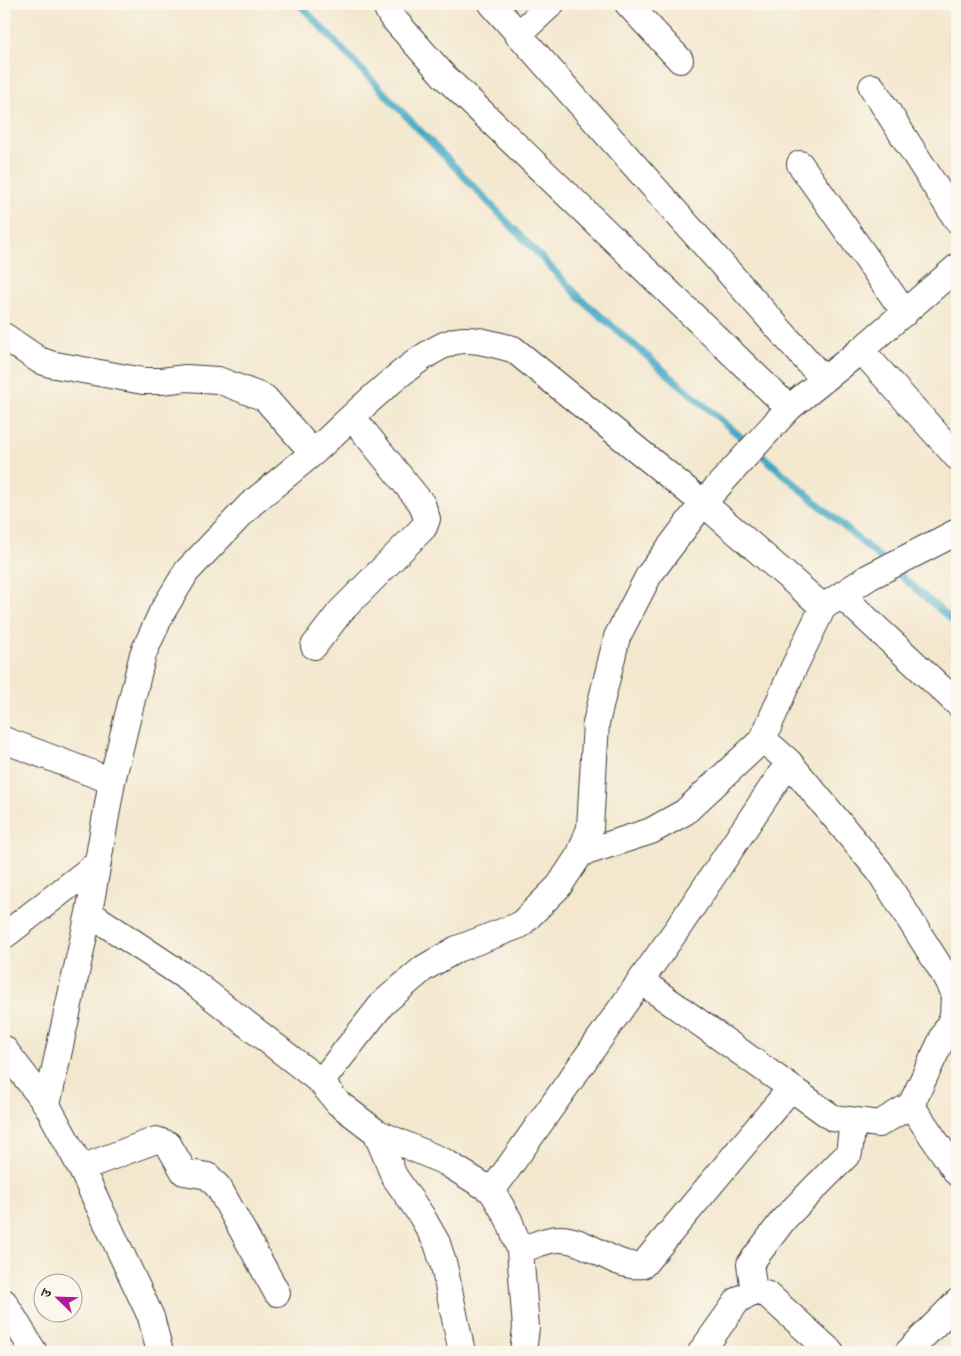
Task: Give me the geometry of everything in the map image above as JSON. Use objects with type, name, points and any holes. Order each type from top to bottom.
[{"type":"street","points":[[386,4],[392,16],[444,76],[783,413]]},
{"type":"street","points":[[492,4],[824,380]]},
{"type":"street","points":[[518,35],[551,4]]},
{"type":"street","points":[[628,4],[680,60]]},
{"type":"street","points":[[872,86],[957,220]]},
{"type":"street","points":[[800,164],[904,313]]},
{"type":"street","points":[[321,1082],[383,1003],[424,968],[457,949],[520,924],[559,886],[580,854],[590,828],[596,724],[617,637],[649,575],[703,503],[783,413],[861,350],[957,267]]},
{"type":"street","points":[[4,336],[39,360],[50,364],[143,381],[186,378],[218,380],[244,389],[266,398],[313,453]]},
{"type":"street","points":[[47,1105],[89,913],[112,781],[143,654],[162,612],[187,571],[251,504],[313,453],[420,358],[456,341],[480,341],[513,348],[703,503],[832,601],[957,703]]},
{"type":"street","points":[[861,350],[957,456]]},
{"type":"street","points":[[314,646],[340,612],[424,527],[427,519],[422,504],[353,418]]},
{"type":"street","points":[[580,854],[651,831],[685,812],[763,739],[794,667],[832,601],[869,577],[957,532]]},
{"type":"street","points":[[641,981],[833,1118],[852,1122],[879,1124],[911,1105],[953,1016],[954,994],[944,972],[879,871],[788,762],[763,739]]},
{"type":"street","points":[[4,740],[112,781]]},
{"type":"street","points":[[492,1191],[641,981],[788,762]]},
{"type":"street","points":[[4,936],[98,863]]},
{"type":"street","points":[[89,913],[193,982],[321,1082],[338,1103],[376,1132],[445,1162],[492,1191],[509,1220],[520,1250],[526,1328],[523,1352]]},
{"type":"street","points":[[4,1049],[47,1105],[81,1168],[151,1317],[160,1352]]},
{"type":"street","points":[[520,1250],[557,1239],[573,1242],[628,1265],[643,1265],[791,1088]]},
{"type":"street","points":[[911,1105],[957,1173]]},
{"type":"street","points":[[754,1291],[750,1264],[784,1219],[849,1153],[852,1122]]},
{"type":"street","points":[[376,1132],[394,1176],[421,1215],[436,1243],[444,1266],[462,1352]]},
{"type":"street","points":[[81,1168],[156,1140],[168,1144],[184,1172],[208,1176],[219,1188],[277,1293]]},
{"type":"street","points":[[701,1352],[738,1300],[754,1291],[768,1295],[831,1352]]},
{"type":"street","points":[[4,1302],[34,1352]]},
{"type":"street","points":[[908,1352],[957,1302]]},
{"type":"waterway","points":[[299,4],[582,300],[749,444]]},
{"type":"waterway","points":[[757,451],[885,562]]},
{"type":"waterway","points":[[895,571],[957,624]]}]
